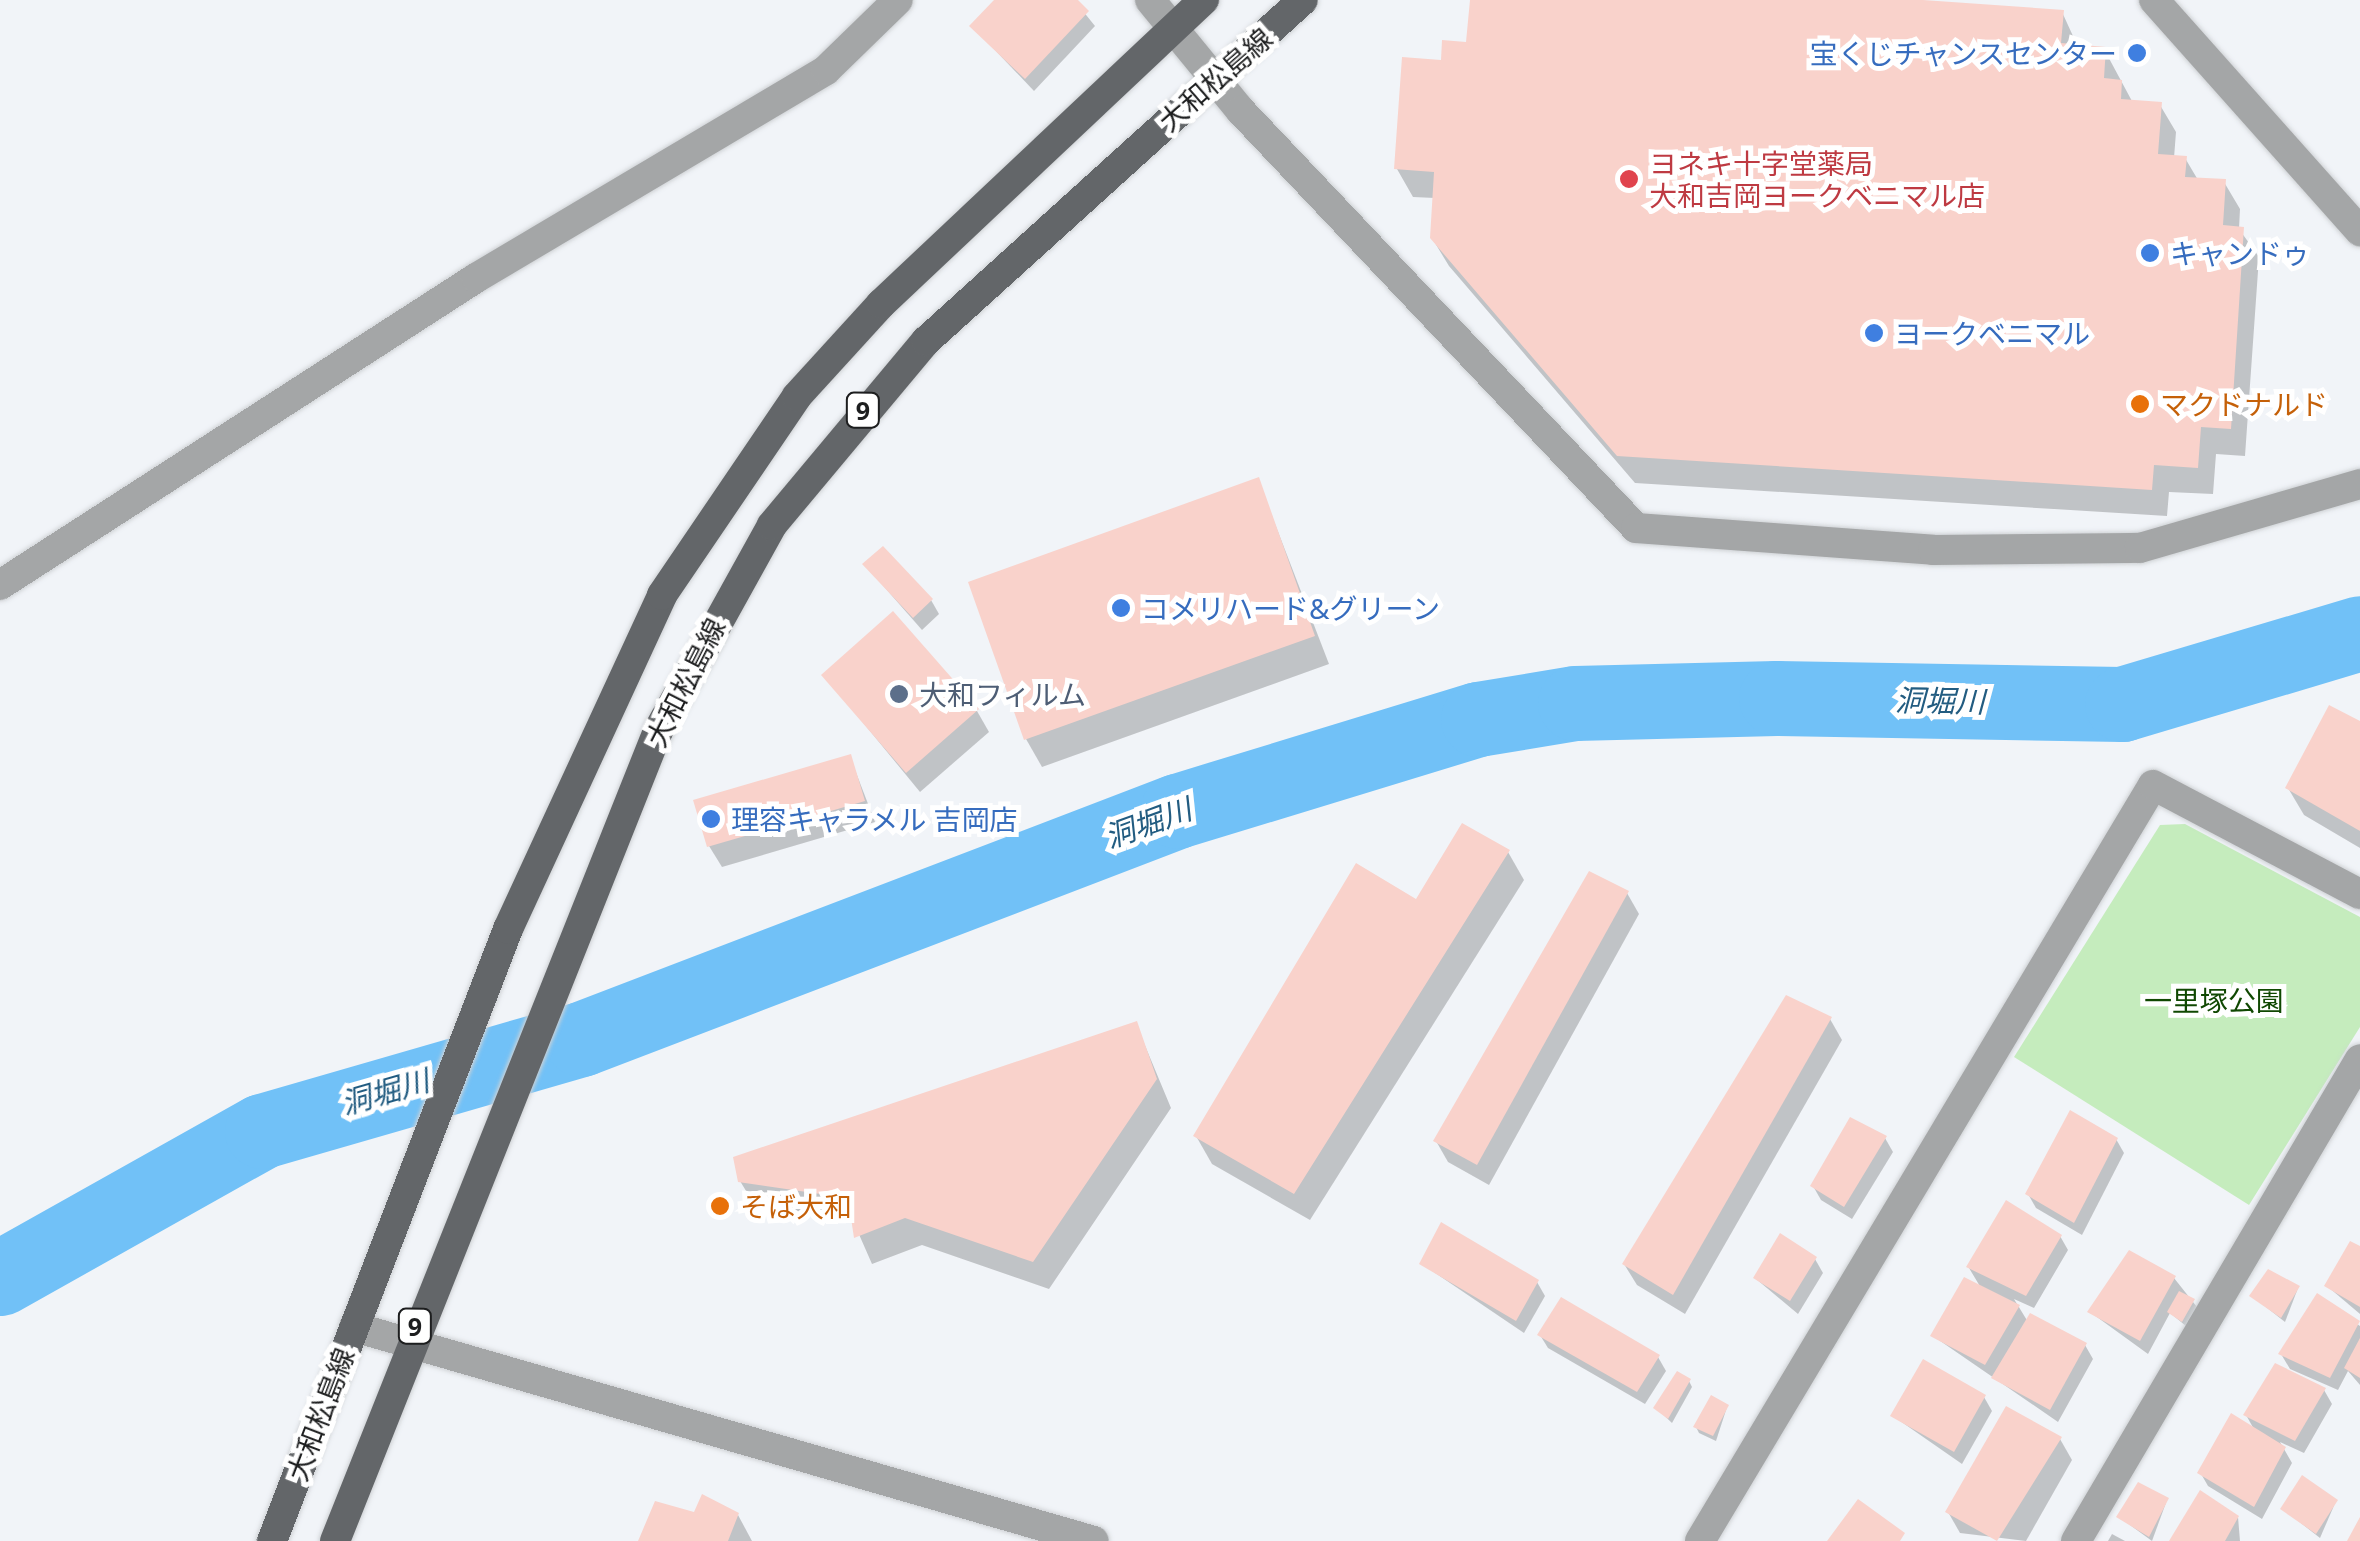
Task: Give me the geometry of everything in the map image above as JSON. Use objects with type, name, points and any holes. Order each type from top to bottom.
[{"type":"main road","name":"大和松島線","points":[[272,1541],[437,1124],[508,928],[662,595],[727,491],[881,304],[1204,0]]},
{"type":"main road","name":"大和松島線","points":[[334,1541],[499,1113],[658,731],[772,526],[926,340],[1304,0]]},
{"type":"street","points":[[0,585],[476,278],[826,70],[898,0]]},
{"type":"street","points":[[1150,0],[1214,80],[1636,528],[2142,561],[2360,484]]},
{"type":"street","points":[[2154,0],[2360,231]]},
{"type":"street","points":[[1700,1541],[2153,785],[2360,894]]},
{"type":"street","points":[[2076,1541],[2360,1058]]},
{"type":"street","points":[[354,1327],[1094,1541]]},
{"type":"green space","name":"一里塚公園","points":[[2185,824],[2360,917],[2360,1027],[2249,1205],[2014,1057],[2160,825]]},
{"type":"building","points":[[994,0],[1078,0],[1089,11],[1025,79],[969,26]]},
{"type":"building","name":"ヨークベニマル","points":[[1470,0],[1923,0],[2064,10],[2061,43],[2106,47],[2104,78],[2122,80],[2121,99],[2162,102],[2158,154],[2187,156],[2185,177],[2226,179],[2223,225],[2244,227],[2231,429],[2201,427],[2198,468],[2154,465],[2152,490],[1617,456],[1430,238],[1434,172],[1394,169],[1402,57],[1441,60],[1442,40],[1466,42]]},
{"type":"building","points":[[1259,477],[1315,636],[1024,740],[968,582]]},
{"type":"building","points":[[883,546],[933,599],[913,618],[862,564]]},
{"type":"building","points":[[893,611],[979,709],[906,773],[821,675]]},
{"type":"building","points":[[2329,705],[2360,721],[2360,831],[2285,788]]},
{"type":"building","points":[[851,754],[865,801],[707,847],[693,800]]},
{"type":"building","points":[[1462,823],[1510,850],[1294,1194],[1193,1136],[1356,863],[1416,899]]},
{"type":"building","points":[[1589,871],[1629,891],[1477,1165],[1433,1141]]},
{"type":"building","points":[[1786,995],[1832,1017],[1673,1295],[1622,1264]]},
{"type":"building","points":[[1137,1021],[1157,1079],[1033,1262],[905,1218],[854,1238],[848,1198],[738,1182],[733,1157]]},
{"type":"building","points":[[2070,1110],[2118,1138],[2074,1223],[2025,1194]]},
{"type":"building","points":[[1850,1117],[1887,1136],[1844,1207],[1810,1186]]},
{"type":"building","points":[[2006,1200],[2062,1235],[2026,1296],[1966,1267]]},
{"type":"building","points":[[1441,1222],[1539,1280],[1516,1321],[1419,1264]]},
{"type":"building","points":[[1780,1233],[1817,1257],[1790,1301],[1753,1278]]},
{"type":"building","points":[[2350,1241],[2360,1246],[2360,1307],[2324,1286]]},
{"type":"building","points":[[2129,1250],[2176,1276],[2140,1341],[2087,1312]]},
{"type":"building","points":[[2268,1269],[2300,1286],[2281,1318],[2249,1296]]},
{"type":"building","points":[[1964,1277],[2020,1305],[1985,1365],[1930,1336]]},
{"type":"building","points":[[2179,1291],[2195,1299],[2182,1322],[2167,1312]]},
{"type":"building","points":[[2317,1293],[2360,1321],[2330,1378],[2278,1354]]},
{"type":"building","points":[[1561,1297],[1660,1355],[1637,1392],[1537,1335]]},
{"type":"building","points":[[2030,1313],[2087,1343],[2050,1410],[1991,1378]]},
{"type":"building","points":[[2360,1338],[2360,1378],[2344,1368]]},
{"type":"building","points":[[1923,1359],[1986,1395],[1954,1452],[1890,1416]]},
{"type":"building","points":[[2275,1363],[2326,1388],[2295,1441],[2243,1415]]},
{"type":"building","points":[[1677,1371],[1691,1379],[1668,1419],[1653,1408]]},
{"type":"building","points":[[1711,1395],[1729,1405],[1713,1436],[1693,1427]]},
{"type":"building","points":[[2006,1406],[2062,1437],[1997,1541],[1945,1512]]},
{"type":"building","points":[[2231,1413],[2286,1447],[2254,1507],[2197,1473]]},
{"type":"building","points":[[2302,1475],[2338,1500],[2316,1534],[2280,1509]]},
{"type":"building","points":[[2138,1482],[2169,1498],[2149,1537],[2116,1517]]},
{"type":"building","points":[[2200,1490],[2239,1516],[2225,1541],[2169,1541]]},
{"type":"building","points":[[702,1494],[739,1513],[728,1541],[638,1541],[655,1501],[694,1512]]},
{"type":"building","points":[[1858,1499],[1905,1533],[1900,1541],[1827,1541]]},
{"type":"building","points":[[2360,1517],[2360,1541],[2347,1541]]},
{"type":"waterway","name":"洞堀川","points":[[0,1278],[262,1131],[581,1039],[1177,811],[1478,719],[1575,703],[1776,698],[2122,704],[2360,633]]},
{"type":"place","name":"宝くじチャンスセンター","points":[[2137,53]]},
{"type":"place","name":"ヨネキ十字堂薬局 大和吉岡ヨークベニマル店","points":[[1629,179]]},
{"type":"place","name":"キャンドゥ","points":[[2150,253]]},
{"type":"place","name":"ヨークベニマル","points":[[1874,333]]},
{"type":"place","name":"マクドナルド","points":[[2140,404]]},
{"type":"place","name":"コメリハード&グリーン","points":[[1121,608]]},
{"type":"place","name":"大和フィルム","points":[[899,694]]},
{"type":"place","name":"理容キャラメル 吉岡店","points":[[711,819]]},
{"type":"place","name":"そば大和","points":[[720,1206]]}]
